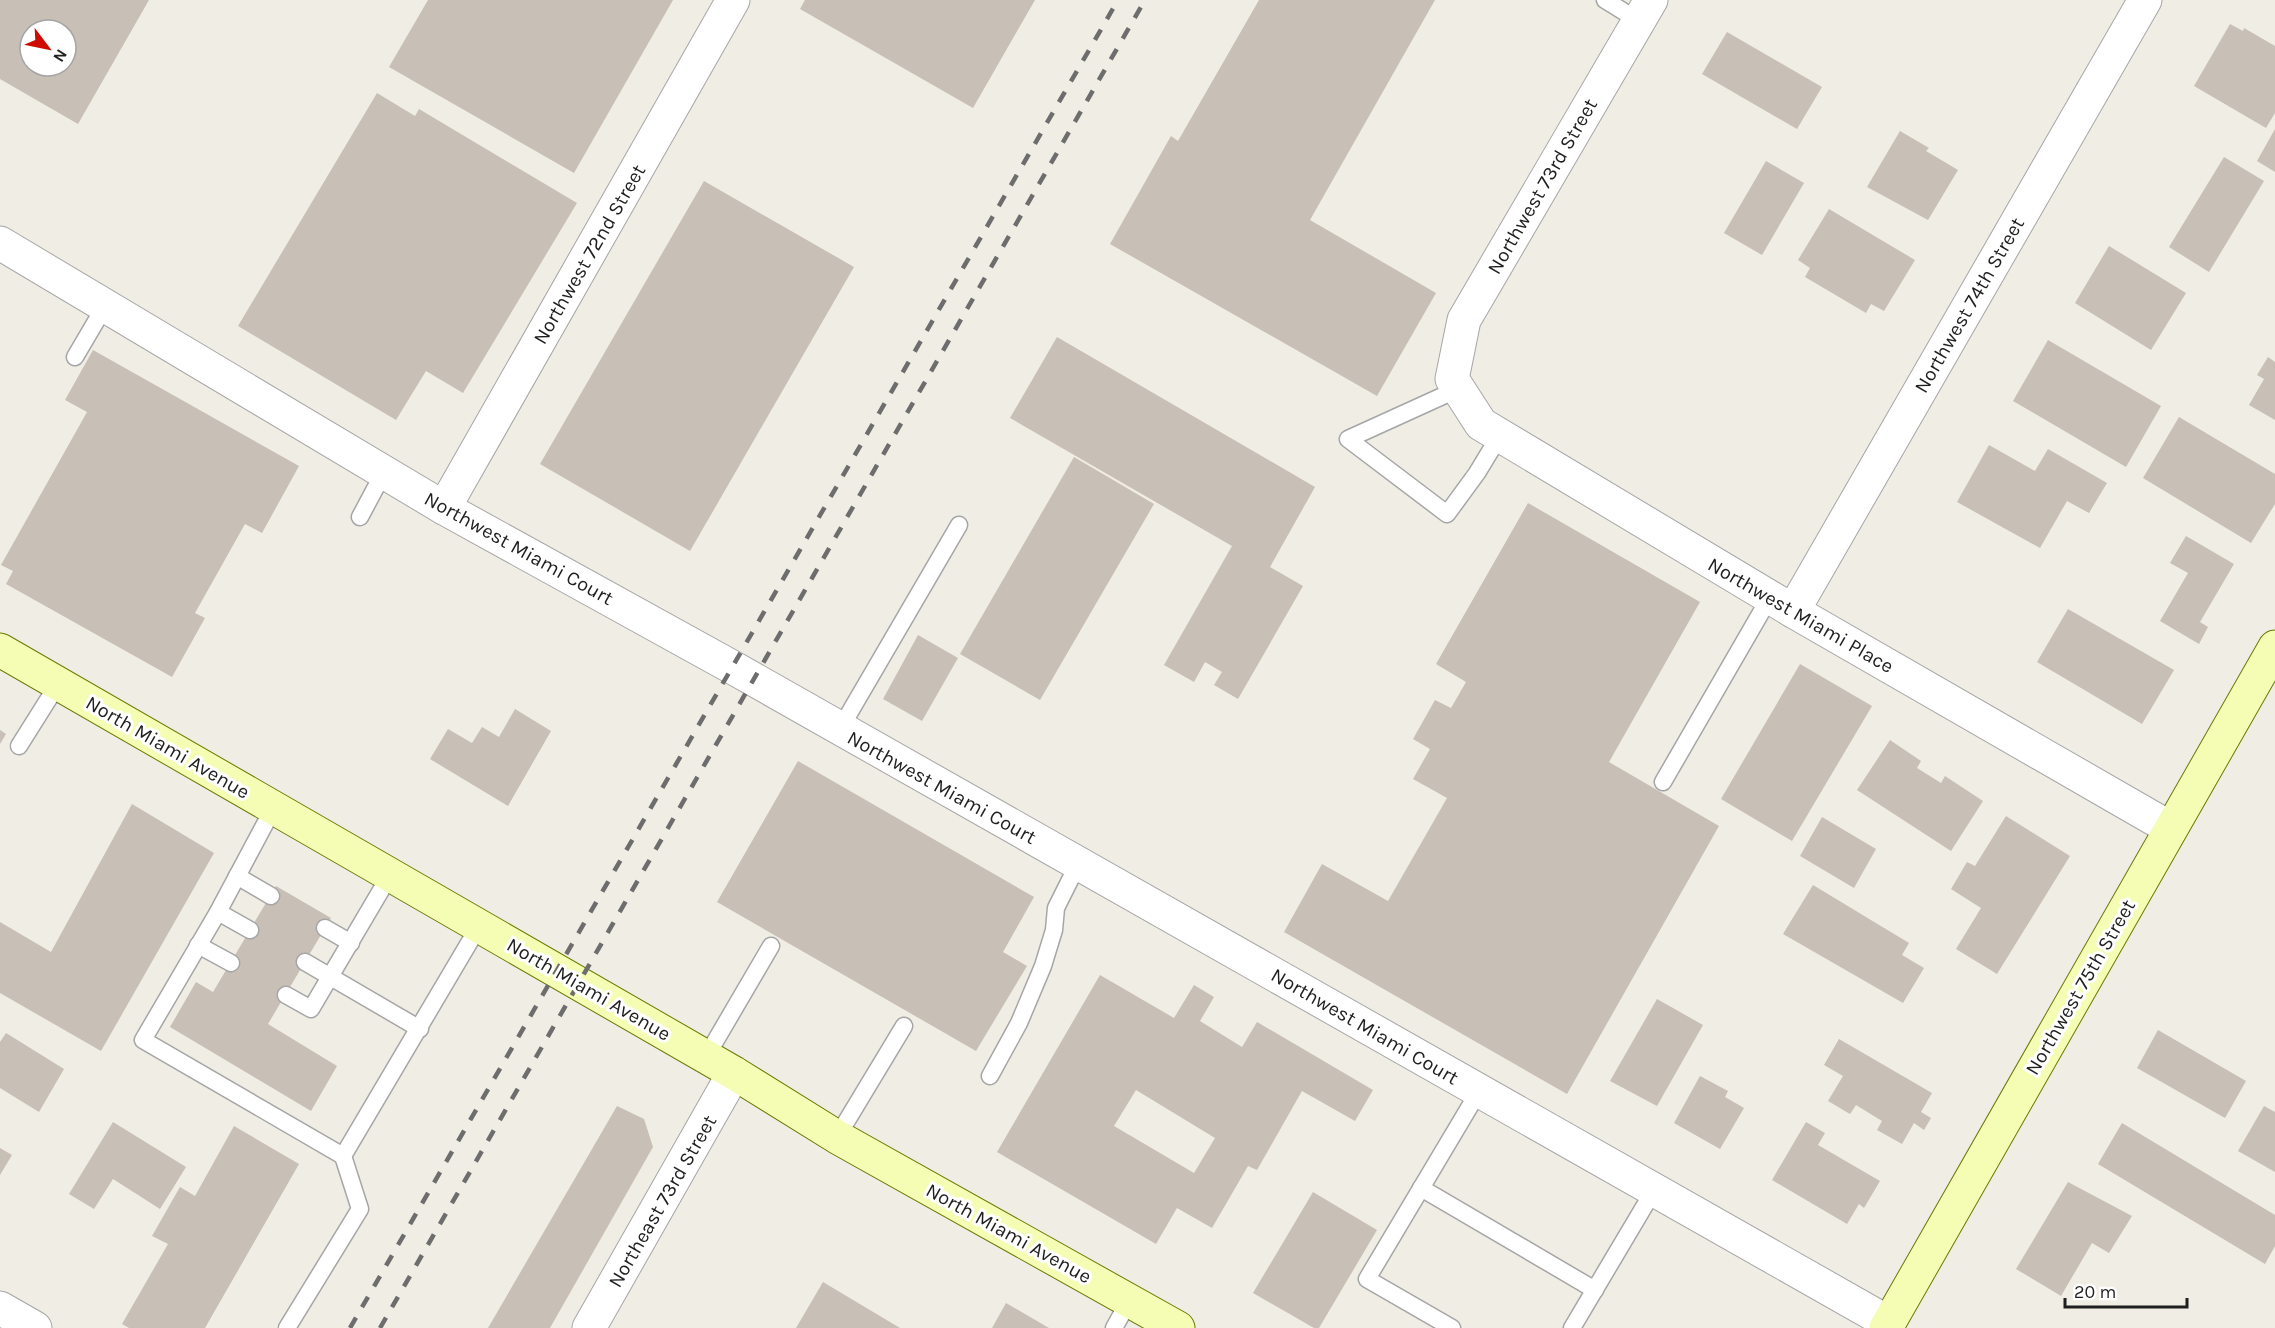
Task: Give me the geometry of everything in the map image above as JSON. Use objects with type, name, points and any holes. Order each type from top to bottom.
[{"type":"main road","name":"Northwest 75th Street","points":[[1888,1325],[2275,647]]},
{"type":"main road","name":"North Miami Avenue","points":[[0,650],[734,1073],[1122,1314],[1178,1328]]},
{"type":"street","name":"Northwest 72nd Street","points":[[444,508],[733,0]]},
{"type":"street","name":"Northwest 74th Street","points":[[1782,604],[2145,0]]},
{"type":"street","name":"Northwest 73rd Street","points":[[1455,384],[1464,320],[1645,10]]},
{"type":"street","name":"Northwest Miami Court","points":[[0,243],[444,508],[732,667],[1888,1325]]},
{"type":"street","name":"Northwest Miami Place","points":[[1455,384],[1482,424],[1782,604],[2170,828]]},
{"type":"street","name":"Northeast 73rd Street","points":[[589,1328],[734,1073]]},
{"type":"street","points":[[0,1308],[35,1328]]},
{"type":"lane","points":[[1605,0],[1645,10]]},
{"type":"lane","points":[[75,357],[105,306]]},
{"type":"lane","points":[[1455,384],[1348,439],[1447,514],[1477,473],[1500,435]]},
{"type":"lane","points":[[360,517],[384,472]]},
{"type":"lane","points":[[840,729],[959,525]]},
{"type":"lane","points":[[1663,782],[1782,604]]},
{"type":"lane","points":[[19,746],[58,684]]},
{"type":"lane","points":[[274,807],[218,912],[143,1040],[343,1156],[360,1209],[287,1328]]},
{"type":"lane","points":[[990,1076],[1023,1014],[1043,966],[1054,930],[1056,908],[1078,864]]},
{"type":"lane","points":[[286,994],[311,1009],[390,875]]},
{"type":"lane","points":[[237,876],[271,896]]},
{"type":"lane","points":[[218,912],[250,930]]},
{"type":"lane","points":[[343,1156],[420,1029],[478,926]]},
{"type":"lane","points":[[325,928],[351,943]]},
{"type":"lane","points":[[198,945],[231,963]]},
{"type":"lane","points":[[706,1057],[771,946]]},
{"type":"lane","points":[[305,962],[420,1029]]},
{"type":"lane","points":[[837,1137],[904,1026]]},
{"type":"lane","points":[[1452,1328],[1368,1279],[1479,1091]]},
{"type":"lane","points":[[1421,1188],[1595,1290]]},
{"type":"lane","points":[[1572,1328],[1654,1190]]},
{"type":"building","points":[[0,0],[149,0],[78,124],[0,79]]},
{"type":"building","points":[[428,0],[673,0],[574,173],[389,67]]},
{"type":"building","points":[[805,0],[1035,0],[973,108],[800,9]]},
{"type":"building","points":[[1259,0],[1435,0],[1310,220],[1436,293],[1377,396],[1110,244],[1171,136],[1178,141]]},
{"type":"building","points":[[2230,24],[2243,31],[2244,28],[2275,46],[2275,113],[2266,128],[2194,86]]},
{"type":"building","points":[[1727,32],[1822,87],[1797,129],[1702,74]]},
{"type":"building","points":[[377,93],[415,116],[419,109],[577,203],[463,393],[426,371],[396,420],[238,326]]},
{"type":"building","points":[[2275,129],[2275,172],[2257,161]]},
{"type":"building","points":[[1900,131],[1929,148],[1926,151],[1958,170],[1928,220],[1867,187]]},
{"type":"building","points":[[2224,157],[2264,181],[2209,272],[2169,247]]},
{"type":"building","points":[[1766,161],[1804,183],[1762,255],[1724,233]]},
{"type":"building","points":[[704,181],[854,267],[690,551],[540,464]]},
{"type":"building","points":[[1829,209],[1915,260],[1884,311],[1871,304],[1866,313],[1805,277],[1810,268],[1798,260]]},
{"type":"building","points":[[2109,246],[2186,293],[2151,350],[2075,303]]},
{"type":"building","points":[[1057,337],[1315,487],[1270,567],[1303,586],[1238,699],[1214,685],[1222,672],[1205,662],[1194,682],[1164,665],[1232,546],[1010,418]]},
{"type":"building","points":[[2048,340],[2161,406],[2126,467],[2013,401]]},
{"type":"building","points":[[93,350],[299,466],[262,533],[245,524],[195,613],[205,618],[172,677],[6,584],[13,571],[1,565],[87,412],[65,400]]},
{"type":"building","points":[[2268,357],[2275,362],[2275,420],[2249,405],[2264,379],[2257,375]]},
{"type":"building","points":[[2179,417],[2275,474],[2275,504],[2251,543],[2143,478]]},
{"type":"building","points":[[1989,445],[2035,471],[2048,449],[2107,483],[2089,513],[2067,501],[2040,548],[1957,502]]},
{"type":"building","points":[[1074,457],[1154,504],[1040,700],[960,654]]},
{"type":"building","points":[[1528,503],[1700,602],[1609,762],[1719,826],[1567,1094],[1284,932],[1322,864],[1388,901],[1447,798],[1413,779],[1430,749],[1413,739],[1435,700],[1451,708],[1466,682],[1436,664]]},
{"type":"building","points":[[2186,536],[2234,564],[2200,622],[2208,627],[2199,644],[2160,621],[2188,573],[2170,563]]},
{"type":"building","points":[[2068,609],[2174,670],[2142,724],[2037,662]]},
{"type":"building","points":[[918,635],[958,658],[922,721],[883,699]]},
{"type":"building","points":[[1800,664],[1872,706],[1792,841],[1721,799]]},
{"type":"building","points":[[515,709],[551,731],[508,806],[430,759],[448,729],[472,743],[482,727],[499,737]]},
{"type":"building","points":[[0,730],[6,734],[0,744]]},
{"type":"building","points":[[1890,740],[1921,761],[1917,768],[1941,783],[1945,776],[1983,801],[1951,851],[1857,790]]},
{"type":"building","points":[[798,761],[1034,897],[1003,952],[1027,966],[976,1051],[717,902]]},
{"type":"building","points":[[132,804],[214,853],[101,1051],[0,993],[0,922],[51,952]]},
{"type":"building","points":[[2006,816],[2070,856],[1997,974],[1956,949],[1981,908],[1951,889],[1967,862],[1975,866]]},
{"type":"building","points":[[1822,817],[1876,849],[1854,888],[1800,856]]},
{"type":"building","points":[[1813,885],[1909,943],[1902,955],[1924,968],[1903,1003],[1783,934]]},
{"type":"building","points":[[276,886],[331,918],[268,1024],[337,1066],[311,1111],[170,1027],[196,982],[213,992]]},
{"type":"building","points":[[1100,975],[1174,1018],[1194,985],[1214,997],[1200,1021],[1242,1047],[1257,1022],[1373,1090],[1355,1121],[1302,1091],[1257,1170],[1248,1166],[1212,1228],[1177,1208],[1156,1244],[997,1152]],"holes":[[[1136,1090],[1215,1138],[1194,1173],[1114,1126]]]},
{"type":"building","points":[[1657,999],[1703,1025],[1657,1106],[1610,1081]]},
{"type":"building","points":[[2158,1030],[2246,1081],[2225,1118],[2137,1068]]},
{"type":"building","points":[[6,1033],[64,1069],[39,1112],[0,1088],[0,1042]]},
{"type":"building","points":[[1839,1039],[1932,1093],[1921,1112],[1931,1118],[1924,1130],[1914,1123],[1902,1144],[1877,1130],[1882,1121],[1856,1105],[1850,1114],[1828,1101],[1843,1076],[1824,1065]]},
{"type":"building","points":[[1700,1076],[1728,1091],[1725,1097],[1744,1108],[1720,1149],[1674,1123]]},
{"type":"building","points":[[617,1106],[644,1119],[653,1147],[550,1328],[488,1328]]},
{"type":"building","points":[[2264,1106],[2275,1112],[2275,1172],[2238,1151]]},
{"type":"building","points":[[113,1122],[186,1167],[160,1209],[113,1179],[94,1209],[69,1194]]},
{"type":"building","points":[[1806,1122],[1825,1133],[1818,1145],[1880,1181],[1864,1208],[1859,1204],[1847,1224],[1772,1180]]},
{"type":"building","points":[[2122,1123],[2275,1215],[2275,1246],[2265,1264],[2098,1164]]},
{"type":"building","points":[[234,1126],[299,1164],[205,1328],[129,1328],[122,1324],[168,1244],[152,1236],[180,1187],[195,1196]]},
{"type":"building","points":[[0,1148],[12,1155],[0,1175]]},
{"type":"building","points":[[2068,1182],[2132,1216],[2109,1253],[2092,1243],[2061,1296],[2016,1269]]},
{"type":"building","points":[[1313,1192],[1377,1230],[1319,1328],[1314,1328],[1253,1293]]},
{"type":"building","points":[[823,1282],[900,1328],[796,1328]]},
{"type":"building","points":[[1006,1303],[1049,1328],[992,1328]]},
{"type":"railway","points":[[350,1328],[1118,0]]},
{"type":"railway","points":[[380,1328],[1145,0]]}]
